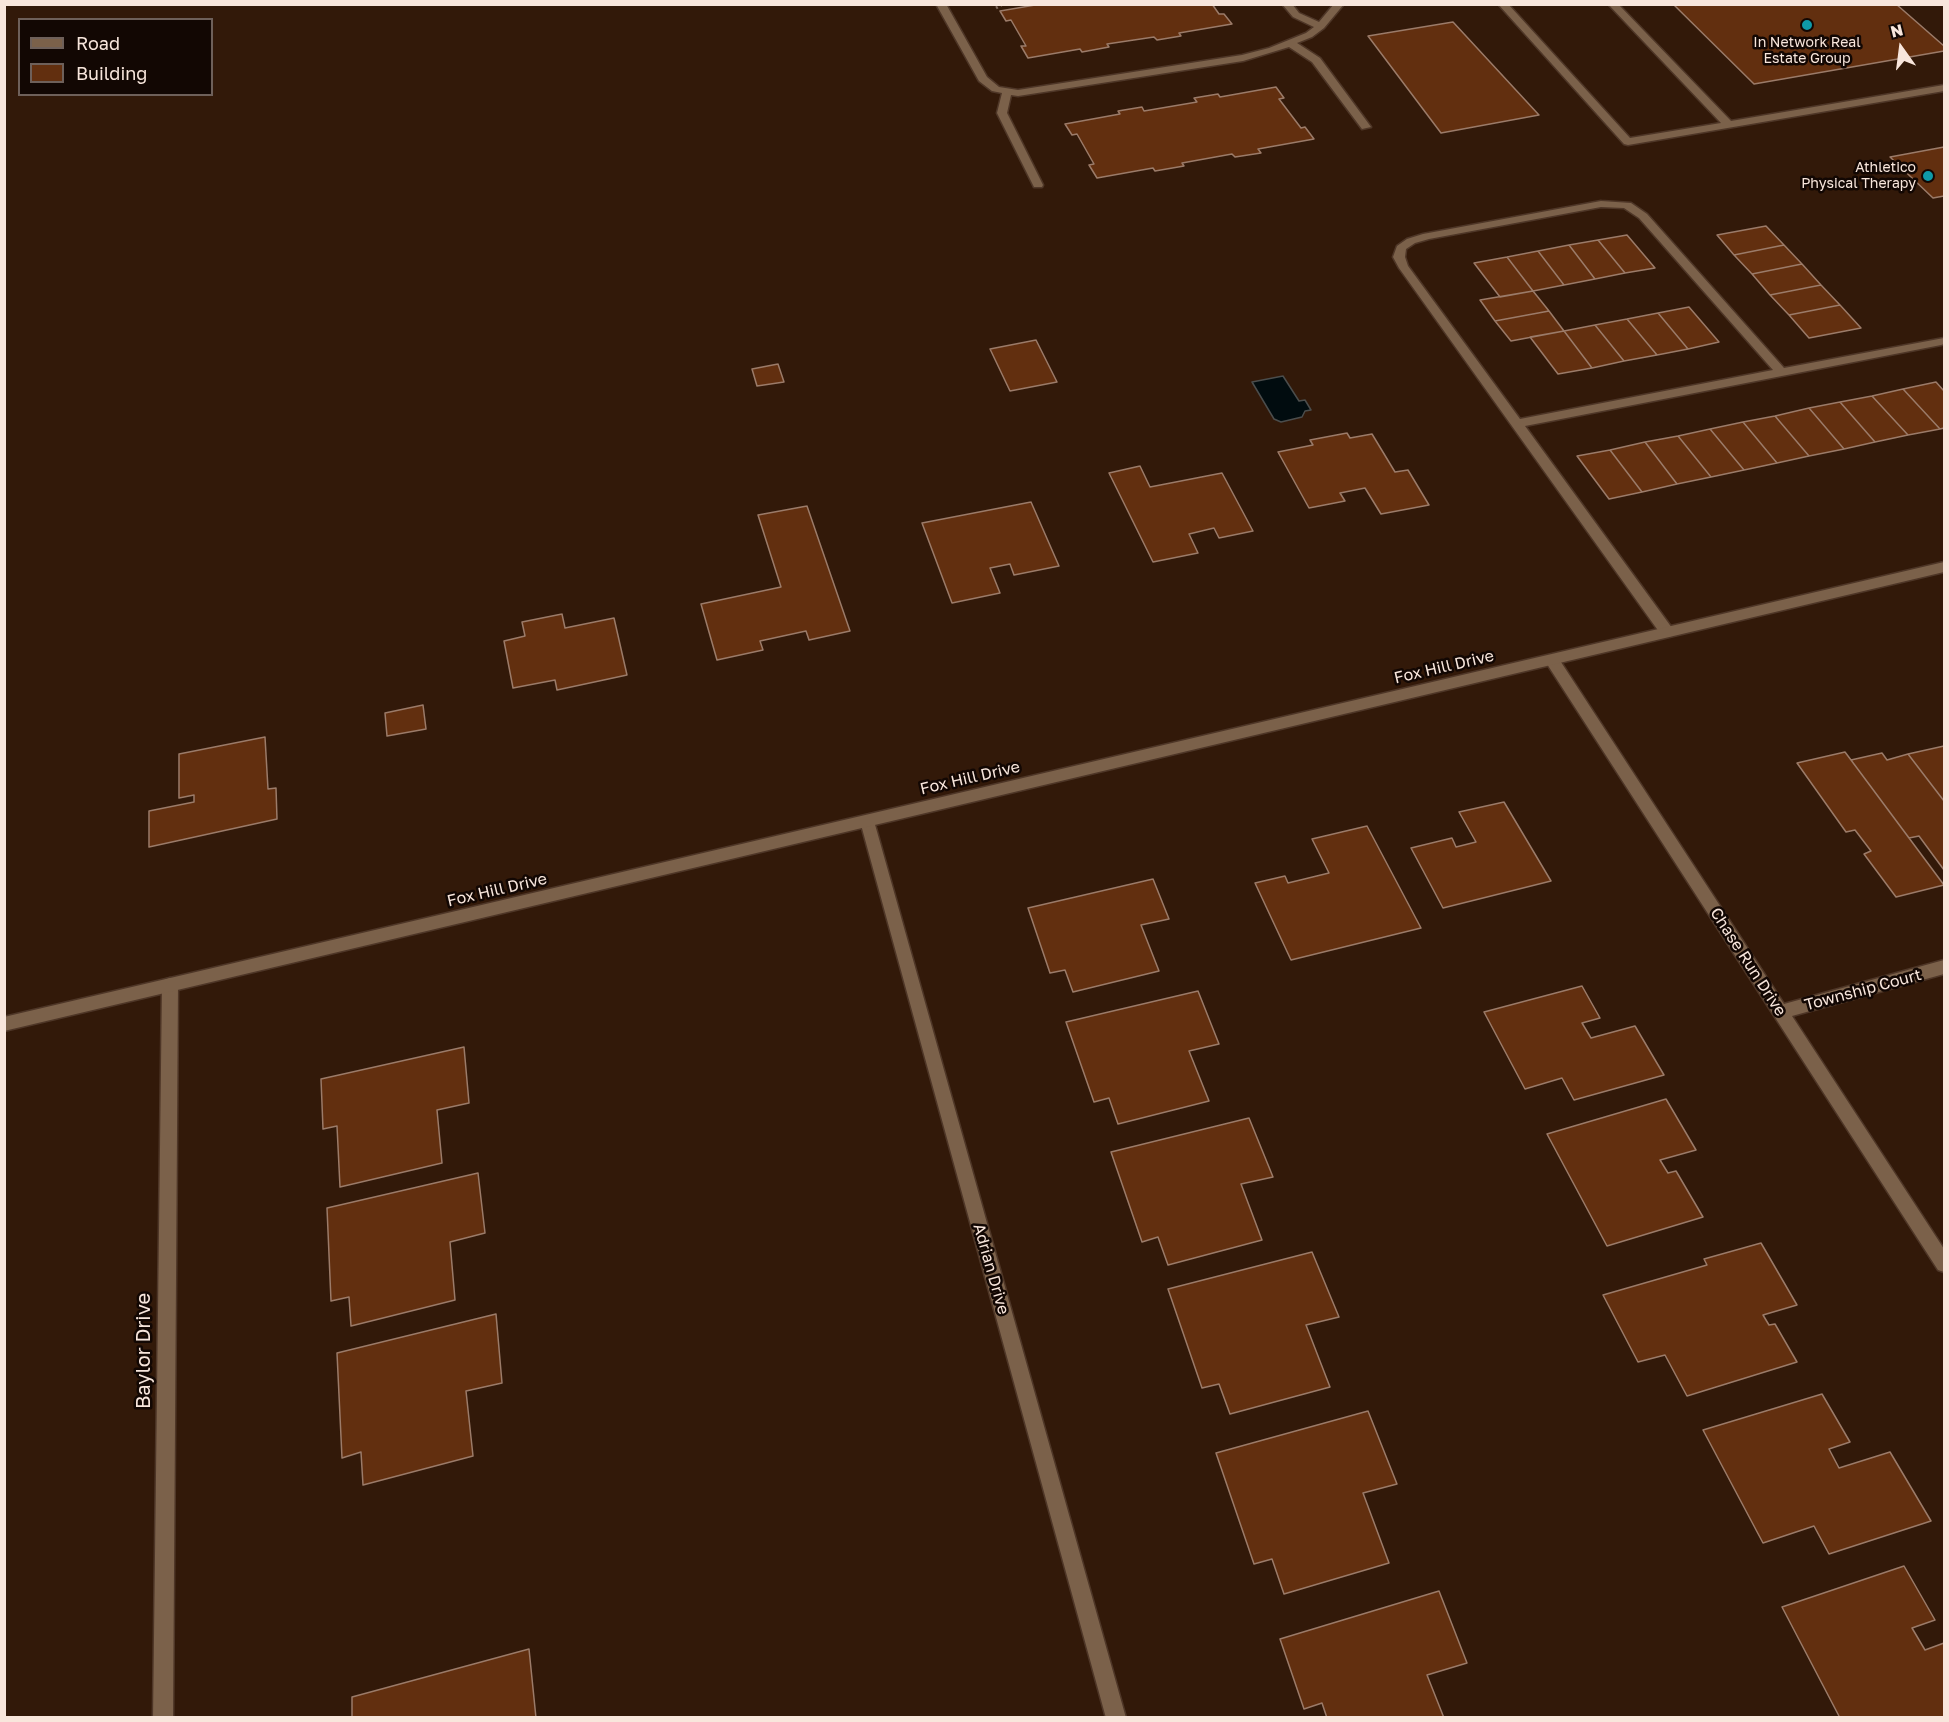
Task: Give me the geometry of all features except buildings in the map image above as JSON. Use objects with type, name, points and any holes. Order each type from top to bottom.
[{"type":"street","points":[[941,4],[983,80],[996,89],[1007,92],[1030,92],[1243,58],[1292,44],[1321,26],[1340,4]]},
{"type":"street","points":[[1286,4],[1296,15],[1321,26]]},
{"type":"street","points":[[1502,4],[1628,142],[1944,88]]},
{"type":"street","points":[[1612,4],[1728,124]]},
{"type":"street","points":[[1292,44],[1316,60],[1366,127]]},
{"type":"street","points":[[1007,92],[1002,113],[1038,185]]},
{"type":"street","points":[[1668,632],[1403,266],[1399,257],[1401,248],[1411,241],[1601,204],[1627,205],[1643,216],[1781,372]]},
{"type":"street","points":[[1517,424],[1941,340]]},
{"type":"street","name":"Fox Hill Drive","points":[[4,1024],[1944,567]]},
{"type":"street","name":"Chase Run Drive","points":[[1552,660],[1944,1264]]},
{"type":"street","name":"Adrian Drive","points":[[867,821],[1116,1718]]},
{"type":"street","name":"Township Court","points":[[1781,1012],[1944,967]]},
{"type":"street","name":"Baylor Drive","points":[[163,1718],[170,985]]},
{"type":"path","points":[[996,8],[1003,4]]},
{"type":"shaded area","points":[[1283,376],[1299,401],[1305,400],[1311,410],[1305,411],[1302,417],[1281,422],[1274,419],[1252,382]]},
{"type":"place","name":"In Network Real Estate Group","points":[[1807,25]]},
{"type":"place","name":"Athletico Physical Therapy","points":[[1928,176]]}]
